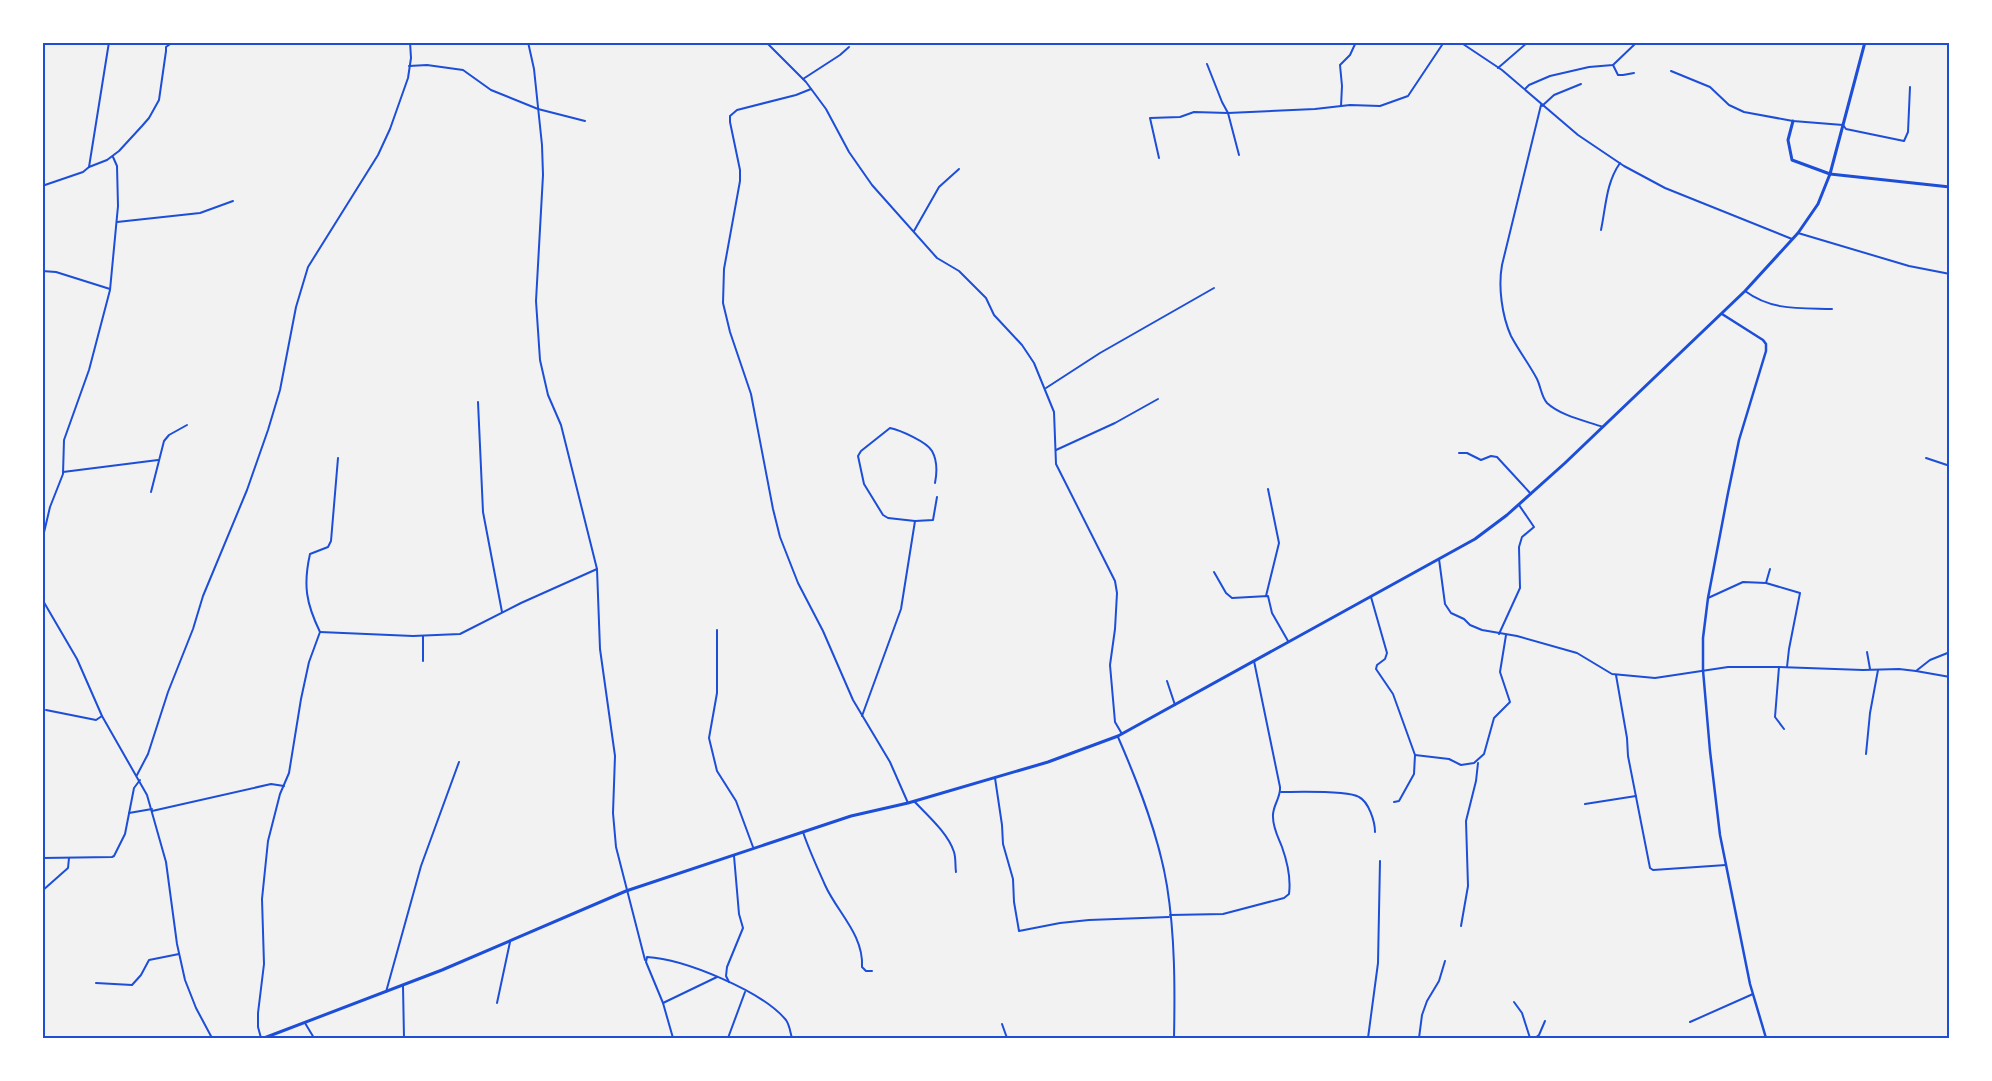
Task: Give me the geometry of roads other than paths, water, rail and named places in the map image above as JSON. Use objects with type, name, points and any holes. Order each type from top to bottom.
[{"type":"main road","points":[[262,1038],[386,992],[510,942],[626,891],[753,847],[851,816],[914,802],[1048,762],[1118,736],[1483,533],[1519,505],[1603,427],[1745,291],[1798,233],[1818,204],[1830,174],[1865,42]]},
{"type":"main road","points":[[1793,122],[1788,140],[1792,160],[1830,174],[1880,181],[1950,187]]},
{"type":"street","points":[[89,167],[109,42]]},
{"type":"street","points":[[42,186],[83,172],[89,167],[113,157],[149,118],[160,96],[166,47],[173,42]]},
{"type":"street","points":[[137,775],[148,754],[168,692],[247,490],[268,430],[282,382],[296,307],[308,268],[378,154],[390,129],[408,78],[410,42]]},
{"type":"street","points":[[528,42],[534,69],[541,127],[543,167],[536,301],[540,360],[548,395],[561,425],[597,569],[600,649],[615,756],[614,830],[626,891],[646,960],[663,1003],[673,1038]]},
{"type":"street","points":[[766,42],[803,79],[826,109],[849,152],[872,185],[937,258],[959,271],[986,298],[994,315],[1022,345],[1034,363],[1046,388],[1054,412],[1053,429],[1056,464],[1115,580],[1117,593],[1115,629],[1110,665],[1115,722],[1122,734]]},
{"type":"street","points":[[1341,106],[1340,65],[1350,54],[1356,42]]},
{"type":"street","points":[[1159,158],[1150,118],[1180,117],[1194,112],[1228,113],[1341,106],[1378,106],[1408,96],[1444,42]]},
{"type":"street","points":[[1460,42],[1525,89],[1578,135],[1620,163],[1665,188],[1792,239]]},
{"type":"street","points":[[1498,68],[1528,42]]},
{"type":"street","points":[[1525,89],[1550,76],[1589,67],[1612,65],[1638,42]]},
{"type":"street","points":[[803,79],[849,47]]},
{"type":"street","points":[[409,66],[427,64],[463,70],[492,90],[538,109],[585,121]]},
{"type":"street","points":[[1207,64],[1228,113],[1239,155]]},
{"type":"street","points":[[1612,65],[1618,75],[1623,76],[1634,73]]},
{"type":"street","points":[[1671,71],[1710,87],[1733,108],[1793,122],[1844,126],[1846,129],[1904,141],[1908,132],[1910,87]]},
{"type":"street","points":[[1581,84],[1554,95],[1542,105],[1501,272],[1505,316],[1512,336],[1536,377],[1547,402],[1564,413],[1603,427]]},
{"type":"street","points":[[811,89],[796,95],[737,110],[731,114],[730,122],[740,170],[740,181],[724,269],[722,303],[727,324],[751,394],[780,537],[798,583],[823,631],[844,681],[862,716],[890,762],[908,803]]},
{"type":"street","points":[[42,541],[48,516],[63,472],[64,440],[89,370],[110,290],[118,206],[117,173],[113,157]]},
{"type":"street","points":[[1601,230],[1609,184],[1620,163]]},
{"type":"street","points":[[914,231],[938,187],[959,169]]},
{"type":"street","points":[[117,222],[200,213],[234,201]]},
{"type":"street","points":[[1798,233],[1908,266],[1950,274]]},
{"type":"street","points":[[42,271],[56,272],[110,290]]},
{"type":"street","points":[[1046,388],[1100,353],[1214,288]]},
{"type":"street","points":[[1745,291],[1758,300],[1773,305],[1832,309]]},
{"type":"street","points":[[1721,313],[1763,340],[1766,344],[1766,351],[1739,440],[1708,598],[1703,638],[1703,670],[1710,751],[1720,834],[1752,994],[1766,1038]]},
{"type":"street","points":[[1056,450],[1158,399]]},
{"type":"street","points":[[478,402],[483,512],[502,612]]},
{"type":"street","points":[[151,492],[158,460],[167,437],[187,425]]},
{"type":"street","points":[[935,482],[937,471],[932,450],[918,440],[897,430],[890,428],[861,451],[858,456],[864,484],[883,516],[915,521],[933,520],[937,497]]},
{"type":"street","points":[[1459,454],[1466,453],[1481,460],[1491,456],[1497,457],[1531,494]]},
{"type":"street","points":[[262,1038],[258,1026],[258,1013],[264,964],[262,899],[268,841],[284,786],[290,773],[297,717],[307,671],[320,632],[306,598],[309,555],[312,551],[328,547],[331,541],[338,458]]},
{"type":"street","points":[[1926,458],[1950,466]]},
{"type":"street","points":[[63,472],[158,460]]},
{"type":"street","points":[[1268,489],[1279,543],[1266,596],[1269,599],[1272,613],[1288,641]]},
{"type":"street","points":[[1499,634],[1520,588],[1519,547],[1522,537],[1534,527],[1519,505]]},
{"type":"street","points":[[862,716],[901,609],[915,521]]},
{"type":"street","points":[[1439,559],[1443,594],[1447,609],[1476,628],[1577,653],[1595,665],[1616,675],[1656,678],[1728,667],[1787,667],[1916,671],[1950,677]]},
{"type":"street","points":[[320,632],[378,636],[424,636],[464,632],[502,612],[597,569]]},
{"type":"street","points":[[1766,583],[1770,569]]},
{"type":"street","points":[[1214,572],[1226,593],[1232,598],[1266,596]]},
{"type":"street","points":[[1708,598],[1743,582],[1766,583],[1800,593],[1788,649],[1787,667]]},
{"type":"street","points":[[1370,596],[1388,652],[1385,659],[1377,665],[1376,669],[1393,694],[1414,755],[1413,777],[1399,801],[1394,802]]},
{"type":"street","points":[[42,599],[77,659],[102,716],[147,795],[166,862],[179,954],[189,992],[212,1038]]},
{"type":"street","points":[[717,630],[717,693],[709,738],[717,771],[739,807],[753,847]]},
{"type":"street","points":[[1461,926],[1468,886],[1466,821],[1476,781],[1476,765],[1487,745],[1494,718],[1510,702],[1500,672],[1506,634]]},
{"type":"street","points":[[423,661],[424,636]]},
{"type":"street","points":[[1867,652],[1870,670]]},
{"type":"street","points":[[1916,671],[1930,660],[1950,652]]},
{"type":"street","points":[[994,778],[1002,825],[1002,844],[1013,879],[1014,902],[1019,931],[1070,922],[1223,914],[1284,898],[1287,896],[1289,888],[1286,862],[1273,817],[1281,792],[1254,660]]},
{"type":"street","points":[[1779,667],[1775,717],[1784,729]]},
{"type":"street","points":[[1866,754],[1870,713],[1878,670]]},
{"type":"street","points":[[1616,675],[1636,796],[1652,870],[1726,864]]},
{"type":"street","points":[[1167,681],[1175,705]]},
{"type":"street","points":[[46,710],[96,720],[102,716]]},
{"type":"street","points":[[1118,736],[1138,786],[1159,853],[1167,886],[1173,960],[1174,1038]]},
{"type":"street","points":[[1414,755],[1449,759],[1460,765],[1470,765],[1478,761]]},
{"type":"street","points":[[386,992],[421,866],[459,762]]},
{"type":"street","points":[[42,858],[114,856],[125,834],[134,788],[140,780]]},
{"type":"street","points":[[129,813],[152,810],[270,784],[284,786]]},
{"type":"street","points":[[1281,792],[1358,796],[1373,816],[1375,832]]},
{"type":"street","points":[[1585,804],[1636,796]]},
{"type":"street","points":[[914,802],[953,848],[956,872]]},
{"type":"street","points":[[803,832],[825,885],[855,936],[863,959],[862,967],[866,971],[872,971]]},
{"type":"street","points":[[729,982],[726,976],[727,968],[743,928],[739,914],[733,855]]},
{"type":"street","points":[[42,890],[68,868],[69,858]]},
{"type":"street","points":[[1368,1038],[1378,963],[1380,861]]},
{"type":"street","points":[[497,1004],[510,942]]},
{"type":"street","points":[[96,983],[130,986],[142,975],[149,960],[179,954]]},
{"type":"street","points":[[646,960],[647,957],[652,957],[684,965],[729,982],[760,998],[784,1019],[789,1027],[792,1038]]},
{"type":"street","points":[[1419,1038],[1422,1015],[1427,1001],[1439,981],[1445,961]]},
{"type":"street","points":[[663,1003],[717,977]]},
{"type":"street","points":[[403,985],[404,1038]]},
{"type":"street","points":[[728,1038],[746,991]]},
{"type":"street","points":[[1690,1022],[1752,994]]},
{"type":"street","points":[[1514,1002],[1522,1014],[1530,1038]]},
{"type":"street","points":[[1534,1038],[1539,1035],[1545,1022]]},
{"type":"street","points":[[305,1023],[314,1038]]},
{"type":"street","points":[[1002,1024],[1006,1038]]}]
